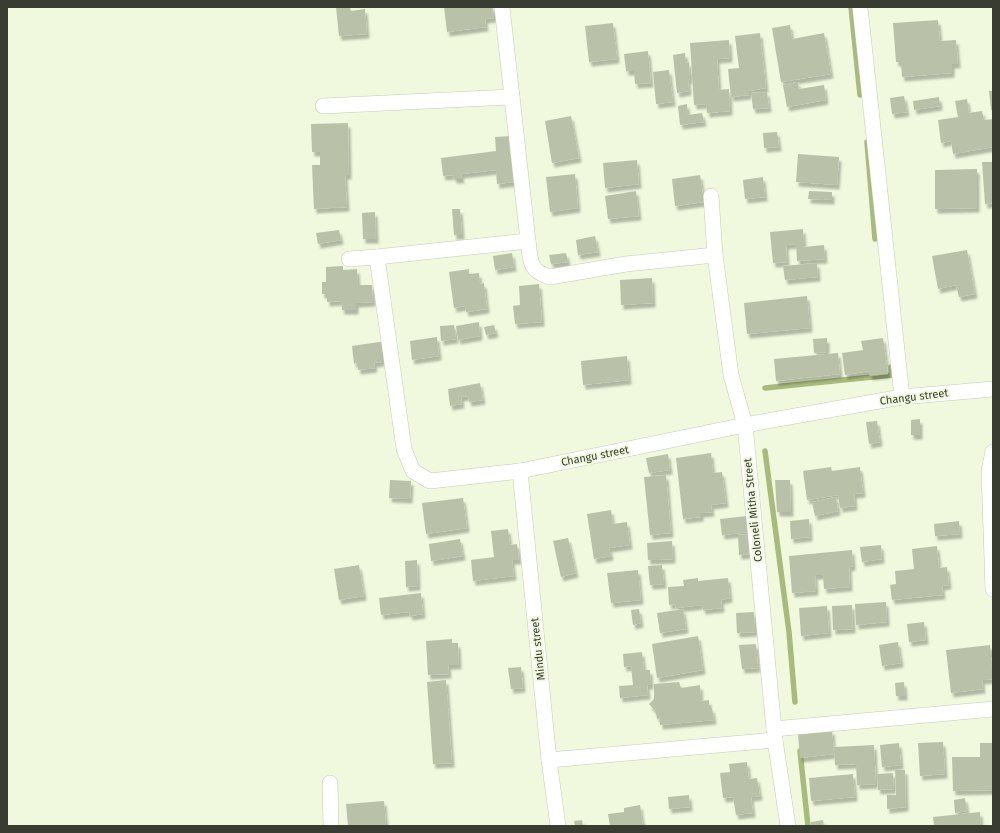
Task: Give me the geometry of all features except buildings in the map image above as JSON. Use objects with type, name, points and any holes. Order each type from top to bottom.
[{"type":"street","points":[[502,7],[528,241],[532,265],[539,274],[550,277],[626,264],[715,255]]},
{"type":"street","points":[[860,7],[902,397]]},
{"type":"street","points":[[323,106],[512,97]]},
{"type":"street","name":"Coloneli Mitha Street","points":[[711,196],[715,255],[731,375],[745,425],[775,735],[788,826]]},
{"type":"street","points":[[349,259],[528,241]]},
{"type":"street","name":"Changu street","points":[[377,257],[404,448],[413,472],[430,481],[520,471],[745,425],[902,397],[993,390]]},
{"type":"street","points":[[993,452],[989,470],[993,589]]},
{"type":"street","name":"Mindu street","points":[[520,471],[558,826]]},
{"type":"street","points":[[550,760],[993,709]]},
{"type":"street","points":[[330,783],[331,826]]},
{"type":"waterway","points":[[851,7],[860,95]]},
{"type":"waterway","points":[[867,142],[875,239]]},
{"type":"waterway","points":[[765,388],[892,375],[891,367]]},
{"type":"waterway","points":[[765,451],[789,632],[795,702]]},
{"type":"waterway","points":[[800,751],[808,826]]}]
